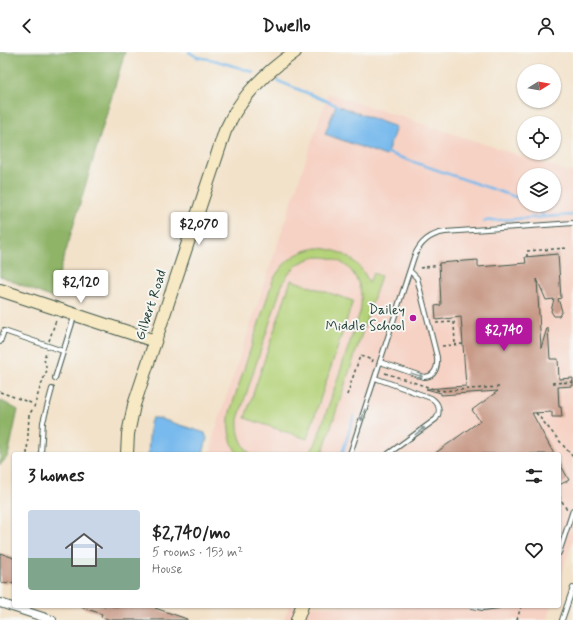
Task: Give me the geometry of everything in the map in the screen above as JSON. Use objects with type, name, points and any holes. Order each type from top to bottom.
[{"type":"street","name":"Gilbert Road","points":[[127,452],[130,420],[225,131],[237,109],[255,86],[295,52]]},
{"type":"street","points":[[0,290],[155,341]]},
{"type":"street","points":[[0,603],[12,607]]},
{"type":"street","points":[[15,608],[52,620]]},
{"type":"street","points":[[297,620],[301,608]]},
{"type":"lane","points":[[351,452],[410,271],[419,247],[425,240],[436,233],[573,223]]},
{"type":"lane","points":[[380,362],[427,377],[433,373],[437,365],[437,357],[417,278],[410,271]]},
{"type":"lane","points":[[55,378],[75,314]]},
{"type":"lane","points":[[0,342],[4,331],[63,352]]},
{"type":"lane","points":[[375,378],[431,398],[436,401],[439,407],[439,413],[436,418],[391,452]]},
{"type":"lane","points":[[42,452],[43,422],[52,389]]},
{"type":"lane","points":[[561,548],[572,513]]},
{"type":"lane","points":[[562,620],[573,588]]},
{"type":"path","points":[[527,257],[527,250],[568,248]]},
{"type":"path","points":[[420,268],[439,265]]},
{"type":"path","points":[[27,452],[29,415],[35,404],[47,370],[44,358],[57,318]]},
{"type":"path","points":[[436,323],[454,322],[455,345]]},
{"type":"path","points":[[442,346],[463,344]]},
{"type":"path","points":[[347,395],[360,356],[373,360],[372,364]]},
{"type":"path","points":[[385,373],[440,391],[498,387]]},
{"type":"path","points":[[552,383],[573,382]]},
{"type":"path","points":[[0,392],[35,404]]},
{"type":"path","points":[[536,413],[573,457]]},
{"type":"path","points":[[561,500],[567,511],[572,513]]},
{"type":"path","points":[[517,620],[520,608]]},
{"type":"shaded area","name":"Dailey Middle School","points":[[328,93],[517,155],[517,160],[533,160],[558,168],[517,168],[517,212],[561,212],[561,169],[573,173],[573,539],[561,577],[561,452],[210,452],[215,431]]},
{"type":"shaded area","points":[[288,608],[551,608],[547,620],[284,620]]},
{"type":"green space","points":[[0,52],[125,52],[52,298],[0,276]]},
{"type":"green space","points":[[309,249],[326,249],[342,253],[355,262],[369,283],[373,273],[381,276],[323,452],[310,452],[315,445],[318,437],[360,312],[361,293],[356,278],[346,266],[334,259],[320,257],[305,260],[292,270],[282,285],[238,419],[240,438],[248,452],[237,452],[230,434],[230,412],[273,280],[281,268],[291,258]]},
{"type":"green space","points":[[291,280],[353,301],[307,439],[245,418]]},
{"type":"green space","points":[[0,400],[18,410],[8,456],[0,465]]},
{"type":"water","points":[[336,105],[396,127],[386,156],[325,134]]},
{"type":"water","points":[[152,418],[158,418],[205,433],[207,439],[204,452],[148,452],[150,423]]},
{"type":"building","points":[[558,254],[561,298],[558,299],[562,311],[559,316],[554,316],[552,313],[551,311],[554,299],[546,300],[537,279],[541,348],[548,328],[550,359],[558,359],[559,379],[573,378],[573,386],[558,387],[559,407],[561,407],[562,417],[552,417],[552,412],[532,413],[553,452],[437,452],[480,421],[472,410],[498,391],[441,395],[441,393],[426,389],[466,386],[461,317],[436,320],[435,306],[441,305],[439,263],[478,260],[478,267],[526,263],[525,257]]},
{"type":"building","points":[[561,466],[569,480],[561,484]]},
{"type":"building","points":[[0,553],[12,557],[12,583],[8,582],[7,584],[0,582]]},
{"type":"building","points":[[84,608],[155,608],[187,620],[111,620],[101,617],[102,614]]},
{"type":"waterway","points":[[189,52],[197,57],[214,60],[253,72]]},
{"type":"waterway","points":[[278,81],[338,107]]},
{"type":"waterway","points":[[385,152],[517,198]]},
{"type":"waterway","points":[[541,212],[544,217],[573,215]]},
{"type":"waterway","points":[[484,221],[544,217]]},
{"type":"waterway","points":[[343,452],[354,416]]},
{"type":"place","name":"Dailey Middle School","points":[[413,318]]}]
